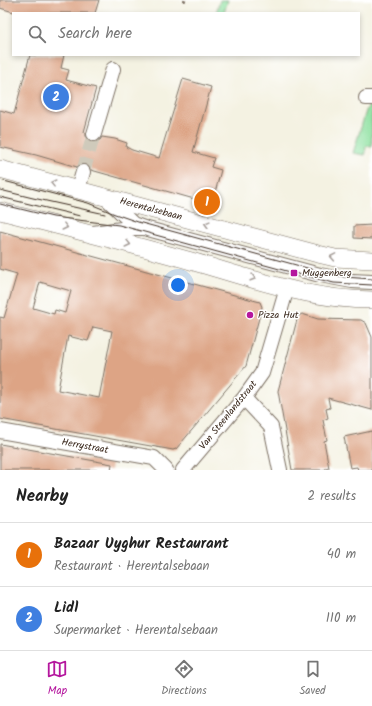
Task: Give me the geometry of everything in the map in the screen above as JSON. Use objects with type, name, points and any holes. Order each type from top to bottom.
[{"type":"main road","name":"Herentalsebaan","points":[[0,169],[318,254],[335,258],[372,260]]},
{"type":"main road","points":[[0,211],[146,248],[287,288],[322,296],[372,300]]},
{"type":"street","points":[[94,134],[113,69]]},
{"type":"street","points":[[78,189],[83,172]]},
{"type":"street","points":[[104,196],[133,224],[144,228],[320,275],[352,281],[372,282]]},
{"type":"street","points":[[90,234],[128,228],[144,228]]},
{"type":"street","name":"Van Steenlandstraat","points":[[183,470],[244,398],[262,373],[287,288]]},
{"type":"street","points":[[244,398],[271,427],[280,470]]},
{"type":"street","name":"Herrystraat","points":[[0,431],[154,458],[166,470]]},
{"type":"green space","points":[[220,0],[228,0],[224,12],[216,12]]},
{"type":"green space","points":[[372,104],[372,146],[366,146],[365,155],[353,153],[366,111],[369,105]]},
{"type":"building","points":[[0,0],[99,0],[95,12],[14,12],[0,8]]},
{"type":"building","points":[[30,56],[64,56],[61,68],[69,70],[66,80],[96,88],[84,132],[86,133],[88,140],[96,142],[102,137],[115,139],[127,143],[126,147],[132,150],[159,158],[183,79],[211,87],[193,152],[214,158],[211,167],[221,170],[212,204],[91,170],[89,166],[85,164],[81,164],[77,167],[36,155],[0,147],[0,110],[14,114]]},
{"type":"building","points":[[372,225],[372,239],[354,238],[354,226]]},
{"type":"building","points":[[0,231],[260,302],[262,307],[246,366],[176,449],[173,450],[0,419],[0,317],[4,318],[17,274],[0,269]],"holes":[[[40,282],[71,291],[65,313],[55,310],[54,314],[33,308]],[[93,327],[112,331],[99,398],[58,390],[68,336],[88,341]]]},
{"type":"building","points":[[302,314],[318,319],[361,320],[366,323],[372,337],[372,410],[328,398],[330,408],[326,409],[328,418],[323,420],[327,440],[324,441],[329,468],[325,470],[292,470],[278,391],[298,316]]},
{"type":"building","points":[[372,431],[372,470],[358,470],[357,467],[350,468],[344,437]]},
{"type":"building","points":[[0,444],[112,464],[111,470],[0,470]]},
{"type":"tunnel","points":[[83,172],[94,134]]},
{"type":"tram line","points":[[0,180],[88,203],[138,222],[322,272],[344,277],[372,279]]},
{"type":"tram line","points":[[0,190],[105,214]]},
{"type":"tram line","points":[[0,197],[80,216]]},
{"type":"tram line","points":[[0,204],[53,217],[119,225],[334,283],[372,285]]},
{"type":"place","name":"Lidl","points":[[56,97]]},
{"type":"place","name":"Bazaar Uyghur Restaurant","points":[[207,202]]},
{"type":"place","name":"Muggenberg","points":[[294,273]]},
{"type":"place","name":"Pizza Hut","points":[[250,315]]}]
